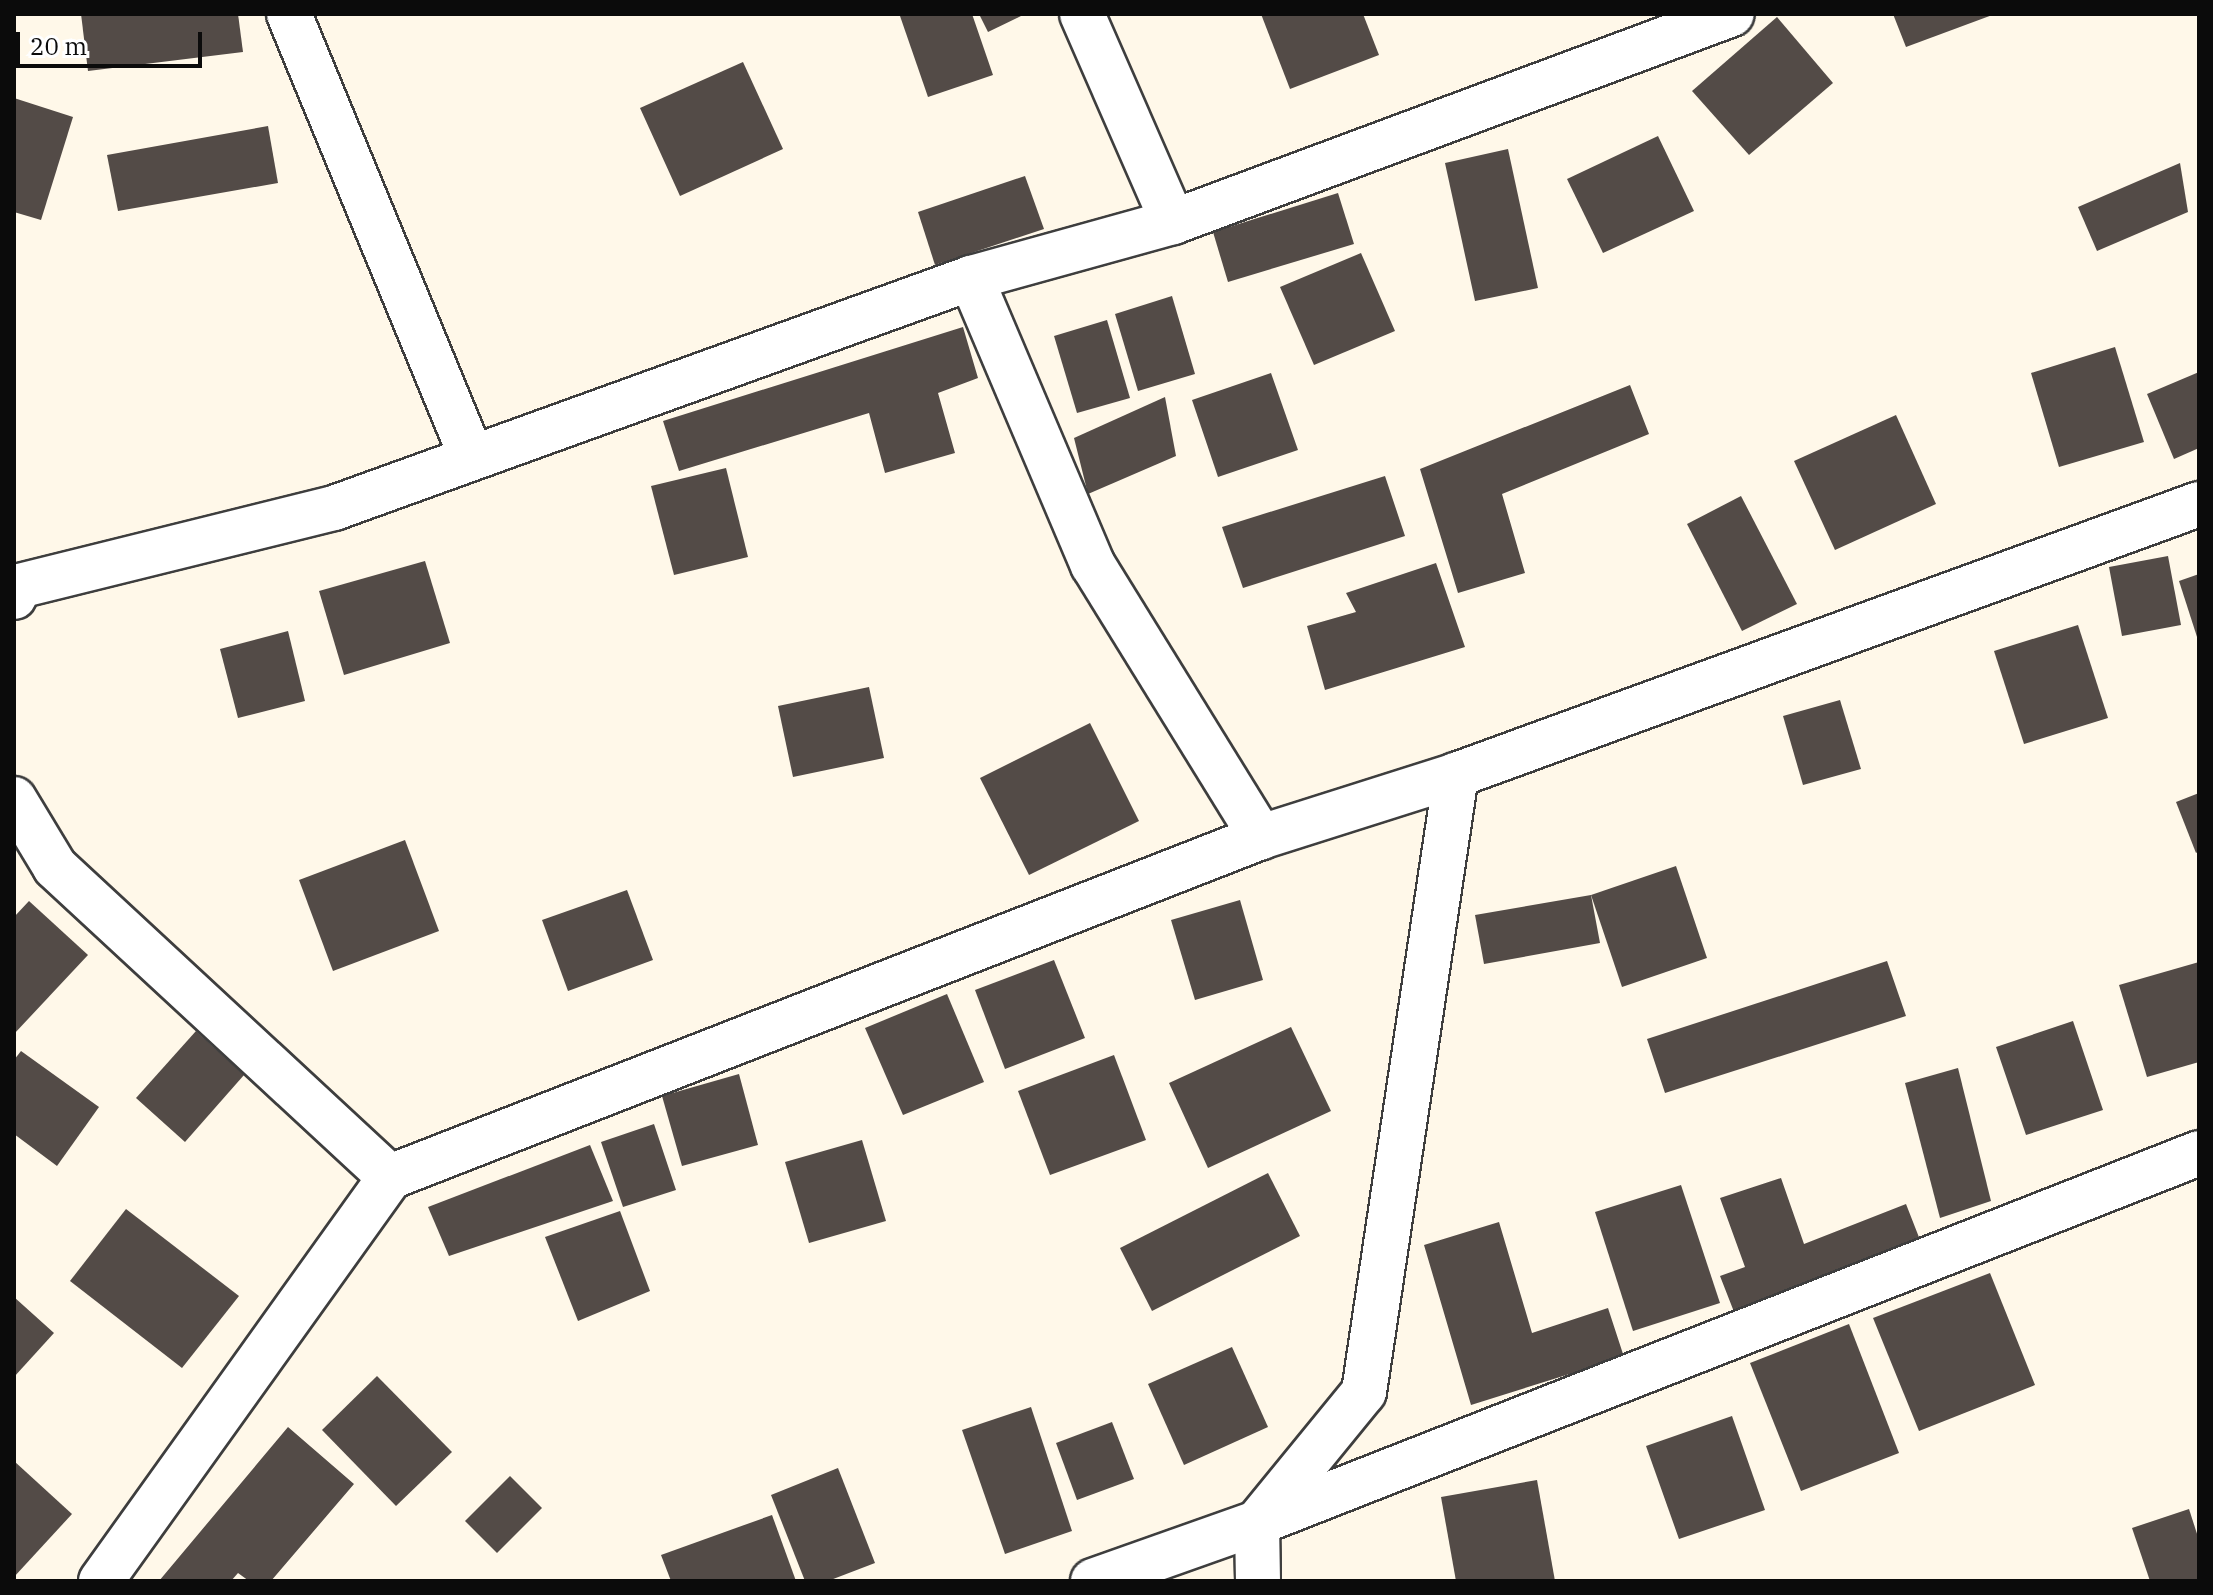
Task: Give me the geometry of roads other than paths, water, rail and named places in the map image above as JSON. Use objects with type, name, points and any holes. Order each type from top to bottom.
[{"type":"street","points":[[289,14],[472,458]]},
{"type":"street","points":[[1082,14],[1173,222]]},
{"type":"street","points":[[14,597],[19,586],[334,508],[971,278],[1173,222],[1732,14]]},
{"type":"street","points":[[971,278],[1093,565],[1261,837]]},
{"type":"street","points":[[101,1581],[390,1177],[1261,837],[1456,775],[2199,504]]},
{"type":"street","points":[[1258,1581],[1257,1523],[1364,1392],[1456,775]]},
{"type":"street","points":[[14,799],[55,867],[390,1177]]},
{"type":"street","points":[[1093,1581],[1257,1523],[2199,1153]]}]
